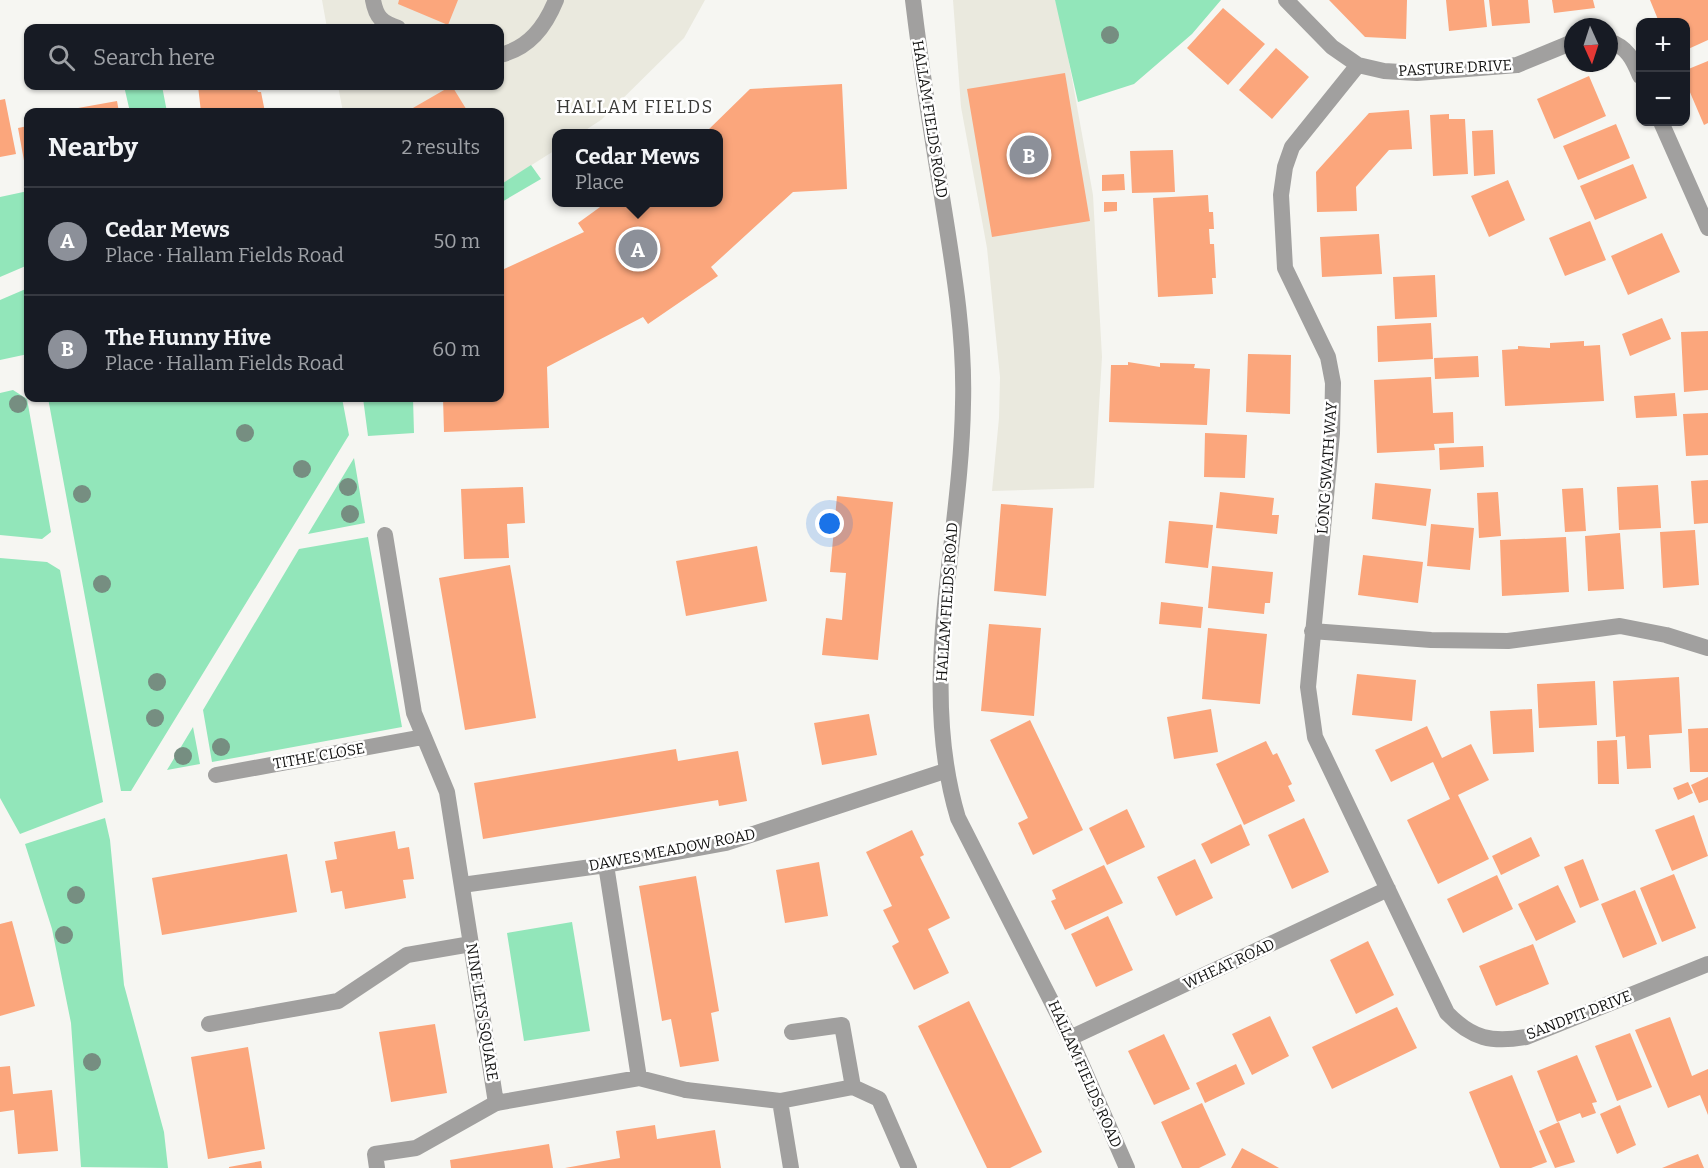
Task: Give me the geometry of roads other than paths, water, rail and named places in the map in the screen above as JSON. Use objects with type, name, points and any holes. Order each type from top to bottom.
[{"type":"street","points":[[373,0],[376,15],[386,24]]},
{"type":"street","points":[[504,54],[532,39],[556,0]]},
{"type":"street","name":"HALLAM FIELDS ROAD","points":[[913,0],[925,95],[957,286],[963,404],[940,651],[940,711],[945,771],[958,818],[1070,1038],[1127,1168]]},
{"type":"street","name":"PASTURE DRIVE","points":[[1286,0],[1332,47],[1358,64],[1383,71],[1417,73],[1517,65],[1564,46]]},
{"type":"street","points":[[1618,44],[1622,45],[1633,58],[1639,72]]},
{"type":"street","name":"LONG SWATH WAY","points":[[1358,64],[1292,147],[1285,167],[1281,195],[1285,268],[1328,357],[1333,383],[1332,433],[1308,687],[1315,737],[1388,889]]},
{"type":"street","points":[[1663,126],[1708,228]]},
{"type":"street","points":[[385,535],[414,713],[447,792],[462,885]]},
{"type":"street","points":[[1312,631],[1431,640],[1508,641],[1620,626],[1666,635],[1708,648]]},
{"type":"street","name":"TITHE CLOSE","points":[[216,775],[423,737]]},
{"type":"street","name":"DAWES MEADOW ROAD","points":[[462,885],[606,865],[726,843],[945,771]]},
{"type":"street","points":[[606,865],[639,1078],[686,1090],[780,1101],[853,1088],[879,1099],[909,1168]]},
{"type":"street","name":"NINE LEYS SQUARE","points":[[462,885],[496,1102],[639,1078]]},
{"type":"street","name":"SANDPIT DRIVE","points":[[1388,889],[1447,1013],[1458,1024],[1477,1036],[1502,1041],[1527,1037],[1708,964]]},
{"type":"street","name":"WHEAT ROAD","points":[[1070,1038],[1388,889]]},
{"type":"street","points":[[209,1024],[338,1001],[407,955],[471,944]]},
{"type":"street","points":[[792,1032],[842,1025],[853,1088]]},
{"type":"street","points":[[780,1101],[791,1168]]},
{"type":"street","points":[[377,1168],[375,1154],[416,1148],[496,1102]]},
{"type":"place","name":"The Hunny Hive","points":[[1029,155]]},
{"type":"place","name":"Cedar Mews","points":[[638,249]]},
{"type":"district","name":"HALLAM FIELDS","points":[[635,107]]}]
